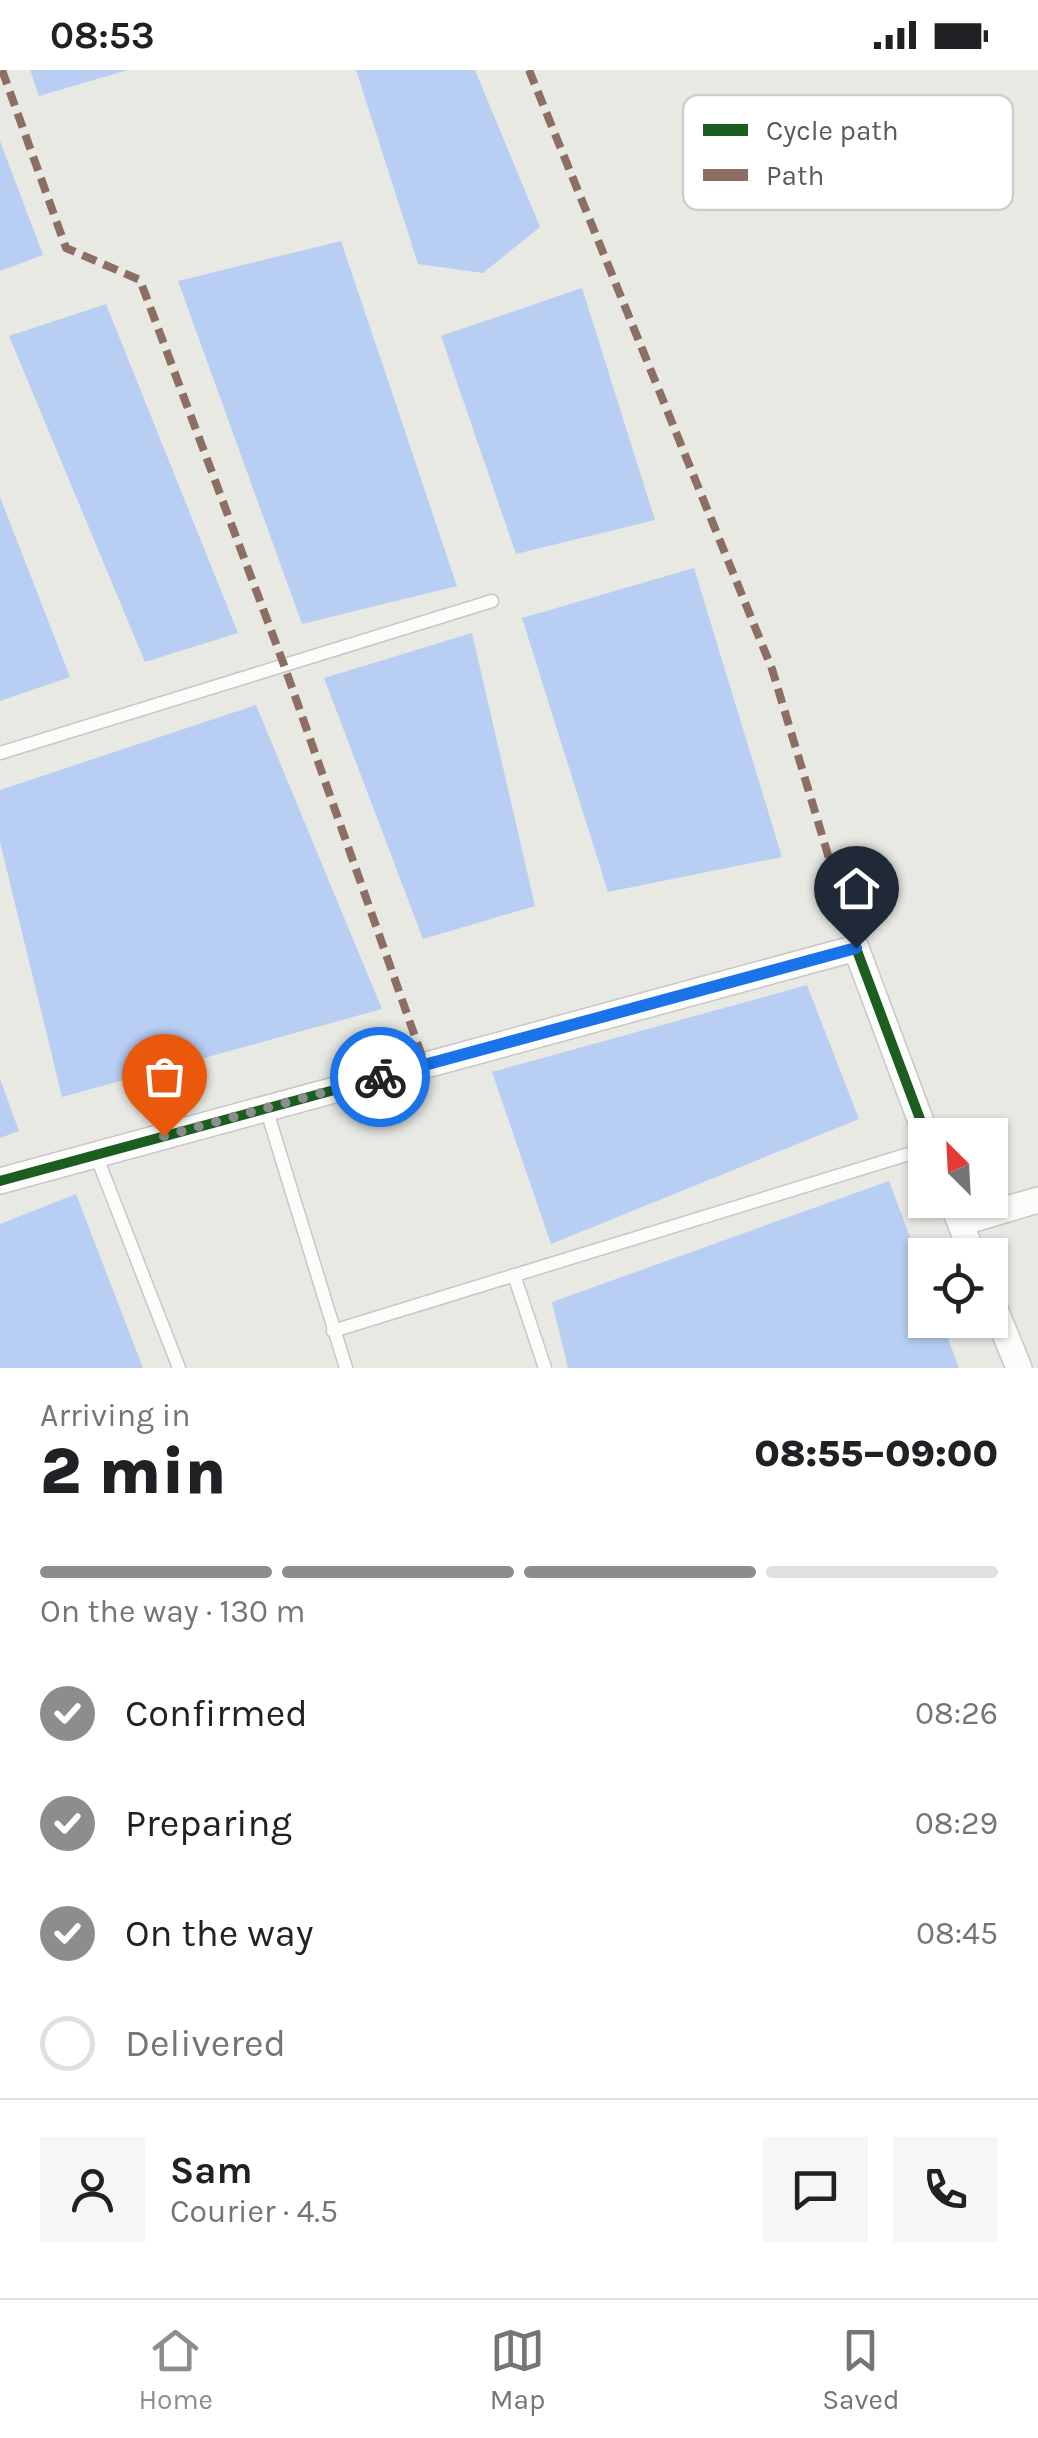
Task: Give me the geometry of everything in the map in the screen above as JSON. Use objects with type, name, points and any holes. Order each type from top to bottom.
[{"type":"street","points":[[0,1181],[856,948],[920,1118]]},
{"type":"street","points":[[1008,1204],[1038,1200]]},
{"type":"street","points":[[1007,1338],[1019,1368]]},
{"type":"lane","points":[[0,753],[492,601]]},
{"type":"lane","points":[[266,1108],[346,1368]]},
{"type":"lane","points":[[96,1155],[179,1368]]},
{"type":"lane","points":[[333,1331],[908,1155]]},
{"type":"lane","points":[[514,1275],[545,1368]]},
{"type":"water","points":[[30,70],[128,70],[39,96]]},
{"type":"water","points":[[356,70],[475,70],[540,227],[483,273],[418,264]]},
{"type":"water","points":[[0,141],[43,255],[0,271]]},
{"type":"water","points":[[341,241],[457,586],[302,624],[178,281]]},
{"type":"water","points":[[582,288],[655,520],[516,554],[441,336]]},
{"type":"water","points":[[106,304],[238,633],[145,662],[9,336]]},
{"type":"water","points":[[0,497],[70,677],[0,701]]},
{"type":"water","points":[[694,568],[782,857],[608,892],[522,618]]},
{"type":"water","points":[[472,633],[535,906],[423,939],[324,678]]},
{"type":"water","points":[[256,705],[382,1009],[62,1097],[0,842],[0,790]]},
{"type":"water","points":[[807,985],[859,1119],[551,1244],[492,1072]]},
{"type":"water","points":[[0,1079],[19,1131],[0,1138]]},
{"type":"water","points":[[889,1181],[910,1238],[908,1338],[948,1338],[959,1368],[568,1368],[552,1302]]},
{"type":"water","points":[[76,1194],[143,1368],[0,1368],[0,1224]]},
{"type":"marked path","points":[[2,70],[66,248],[140,280],[284,665],[425,1065]]},
{"type":"marked path","points":[[529,70],[772,669],[856,948]]},
{"type":"cycle path","points":[[0,1181],[856,948],[920,1118]]},
{"type":"way so far","points":[[164,1136],[380,1077]]},
{"type":"route","points":[[380,1077],[856,948]]}]
